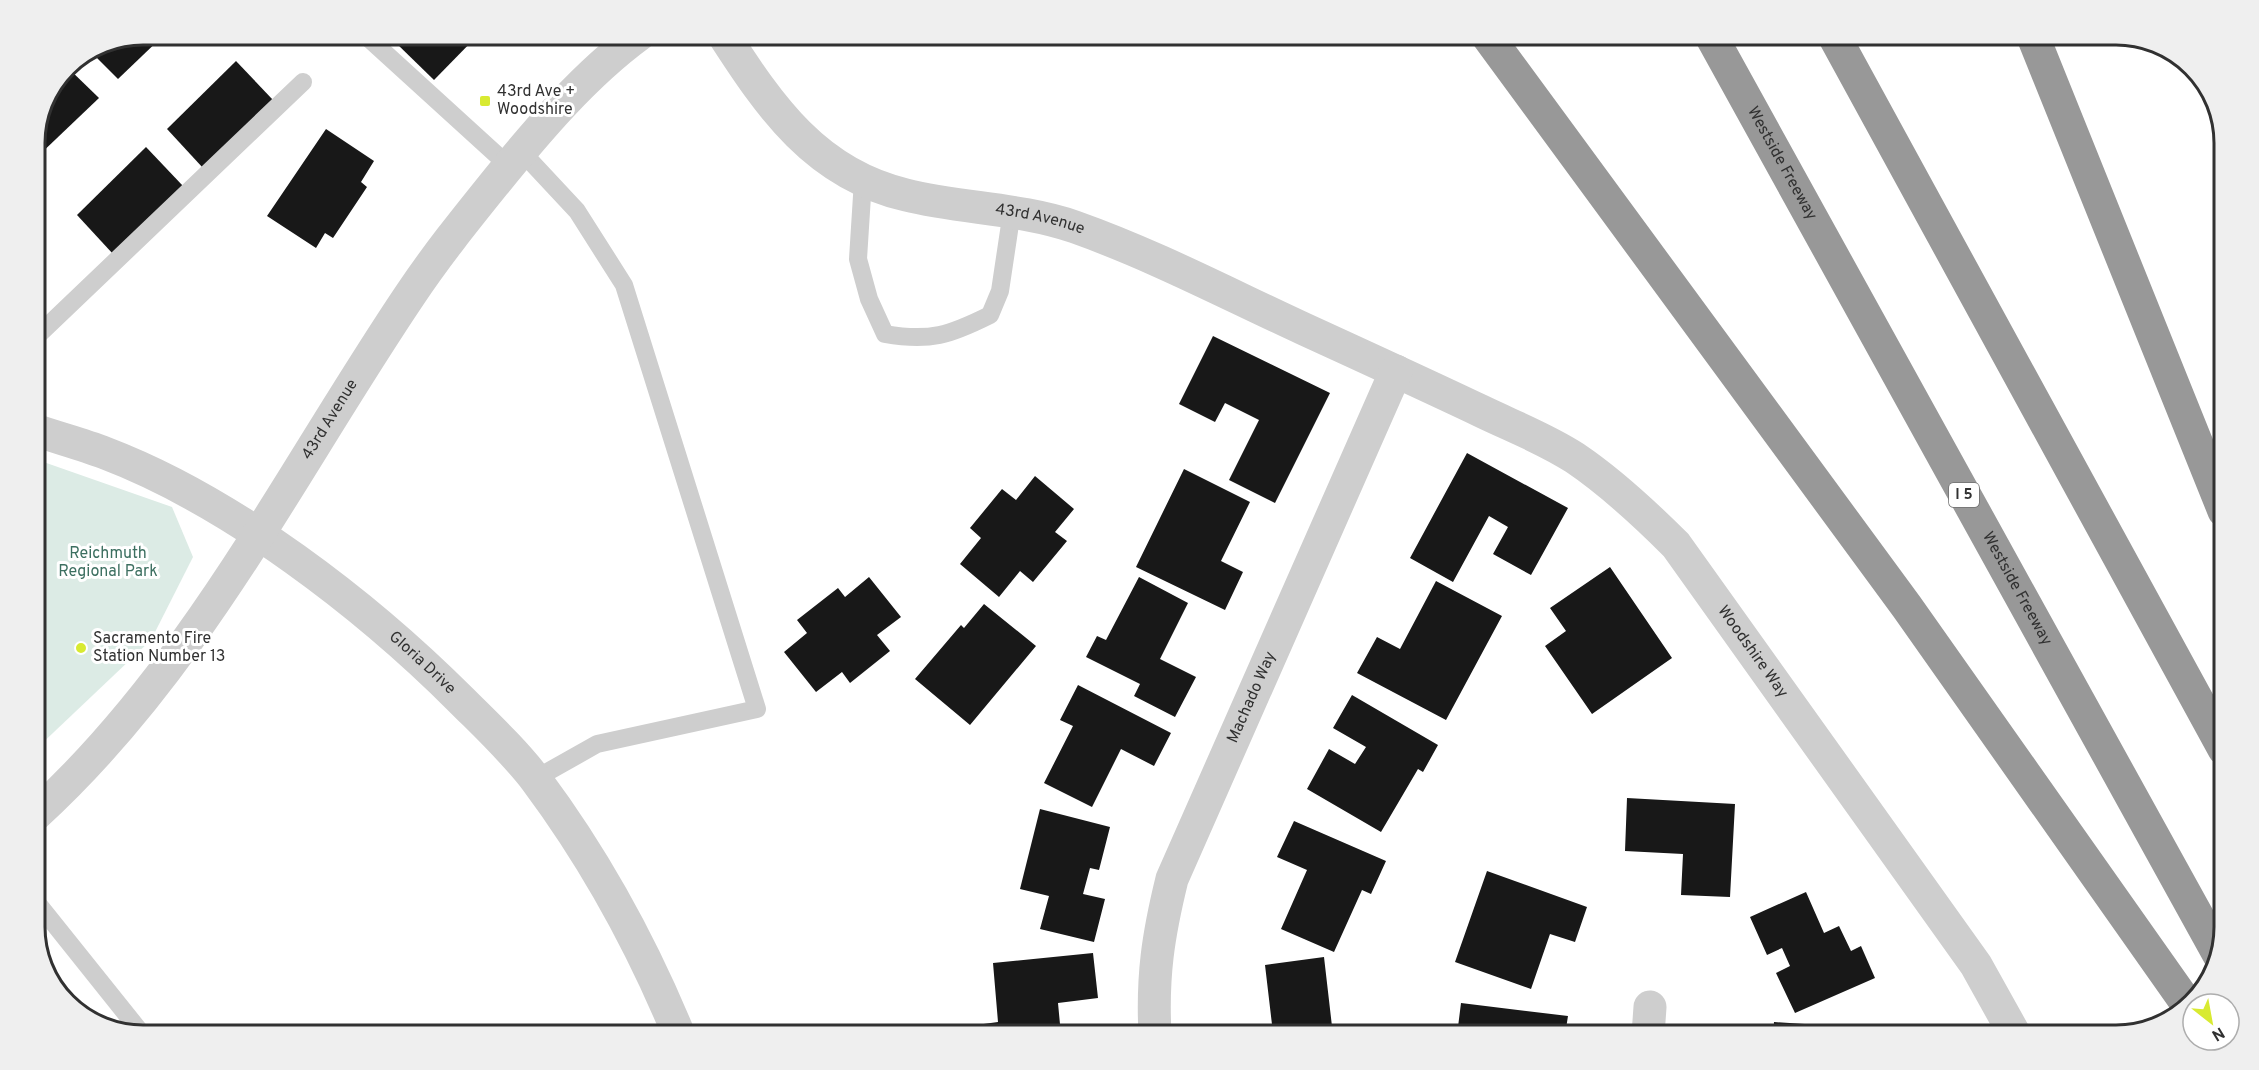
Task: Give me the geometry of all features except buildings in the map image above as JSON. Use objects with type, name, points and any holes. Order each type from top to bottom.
[{"type":"highway","points":[[1494,45],[1907,607],[2181,995]]},
{"type":"highway","name":"Westside Freeway","points":[[1716,45],[2212,943]]},
{"type":"highway","points":[[1839,45],[2214,731]]},
{"type":"highway","points":[[2036,45],[2214,486]]},
{"type":"street","name":"43rd Avenue","points":[[45,806],[60,793],[132,714],[196,630],[410,295],[455,232],[515,158],[610,57],[626,45]]},
{"type":"street","name":"43rd Avenue","points":[[730,45],[762,95],[791,129],[824,158],[863,180],[905,195],[1012,211],[1072,226],[1131,249],[1396,371]]},
{"type":"street","name":"Machado Way","points":[[1154,1025],[1153,997],[1157,941],[1172,879],[1396,371]]},
{"type":"street","name":"Woodshire Way","points":[[1396,371],[1575,459],[1637,507],[1676,545],[1976,965],[2009,1025]]},
{"type":"street","name":"Gloria Drive","points":[[45,433],[105,453],[151,473],[218,508],[357,607],[425,664],[535,779],[604,882],[654,975],[676,1025]]},
{"type":"lane","points":[[377,45],[577,211],[624,285],[758,709],[597,744],[535,779]]},
{"type":"lane","points":[[45,328],[303,82]]},
{"type":"lane","points":[[863,180],[858,259],[869,299],[885,334],[913,339],[954,333],[990,315],[1000,291],[1012,211]]},
{"type":"lane","points":[[45,912],[134,1024]]},
{"type":"green space","name":"Reichmuth Regional Park","points":[[45,463],[172,507],[193,557],[151,640],[45,741]]},
{"type":"place","name":"43rd Ave + Woodshire","points":[[485,101]]},
{"type":"place","name":"Sacramento Fire Station Number 13","points":[[81,648]]}]
